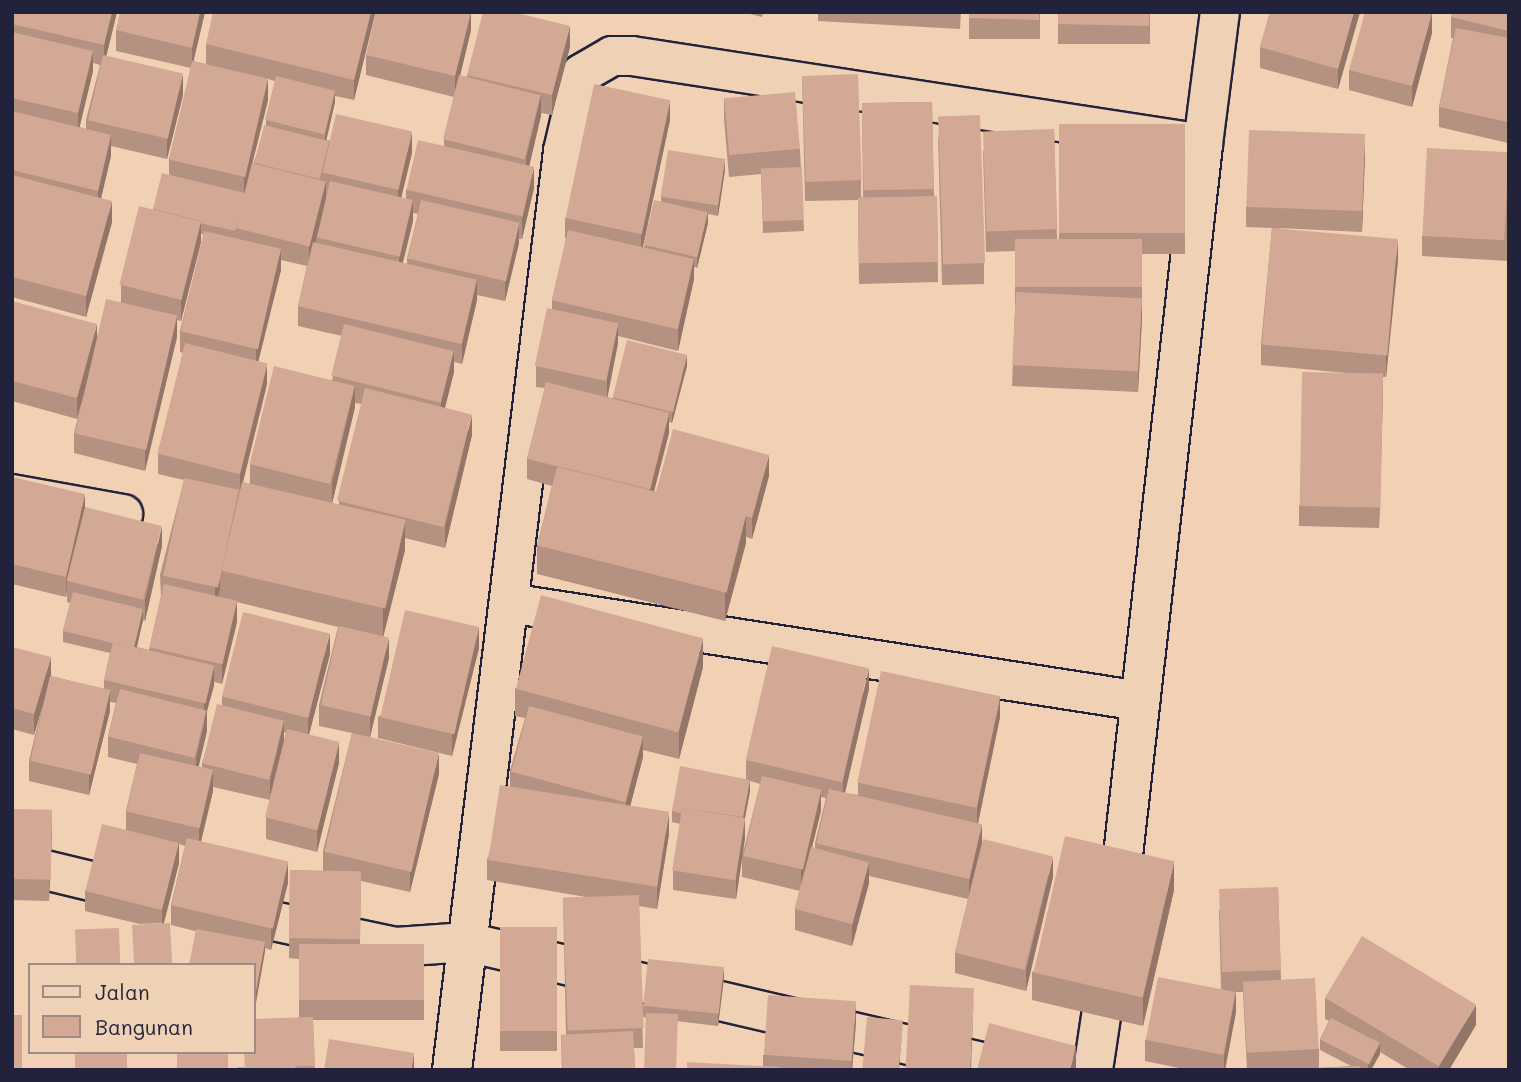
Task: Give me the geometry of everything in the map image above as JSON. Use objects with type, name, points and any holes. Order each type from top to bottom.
[{"type":"street","points":[[1093,1070],[1116,914],[1220,12]]},
{"type":"street","points":[[452,1070],[564,151],[581,74],[598,62],[632,56],[1203,144]]},
{"type":"street","points":[[12,494],[123,514]]},
{"type":"street","points":[[509,603],[1140,701]]},
{"type":"street","points":[[12,862],[186,903],[396,947],[467,942],[1016,1070]]},
{"type":"building","points":[[12,12],[112,12],[104,45],[12,24]]},
{"type":"building","points":[[120,12],[200,12],[192,48],[116,30]]},
{"type":"building","points":[[213,12],[371,12],[354,80],[206,44]]},
{"type":"building","points":[[376,12],[471,12],[455,76],[366,55]]},
{"type":"building","points":[[483,12],[513,12],[570,26],[552,95],[467,75]]},
{"type":"building","points":[[969,12],[1039,12],[1039,20],[969,18]]},
{"type":"building","points":[[1058,12],[1149,12],[1149,26],[1058,24]]},
{"type":"building","points":[[1270,12],[1354,12],[1338,69],[1260,47]]},
{"type":"building","points":[[1365,12],[1432,12],[1412,86],[1349,70]]},
{"type":"building","points":[[1452,12],[1509,12],[1509,31],[1451,17]]},
{"type":"building","points":[[1456,28],[1509,38],[1508,122],[1439,107]]},
{"type":"building","points":[[12,32],[93,51],[78,113],[12,98]]},
{"type":"building","points":[[103,55],[183,73],[168,139],[88,120]]},
{"type":"building","points":[[192,61],[268,79],[245,177],[169,159]]},
{"type":"building","points":[[858,74],[862,180],[806,182],[802,76]]},
{"type":"building","points":[[459,75],[541,95],[525,159],[443,139]]},
{"type":"building","points":[[276,76],[335,91],[324,134],[265,120]]},
{"type":"building","points":[[594,84],[670,100],[642,234],[566,218]]},
{"type":"building","points":[[795,92],[800,149],[729,155],[724,98]]},
{"type":"building","points":[[932,102],[934,189],[864,190],[862,103]]},
{"type":"building","points":[[12,111],[111,135],[98,191],[12,170]]},
{"type":"building","points":[[336,114],[412,132],[399,190],[323,172]]},
{"type":"building","points":[[980,115],[985,263],[943,264],[938,116]]},
{"type":"building","points":[[1059,124],[1185,124],[1185,233],[1059,233]]},
{"type":"building","points":[[264,125],[329,141],[320,179],[255,163]]},
{"type":"building","points":[[1054,129],[1057,229],[987,231],[983,131]]},
{"type":"building","points":[[1249,130],[1365,134],[1362,211],[1246,207]]},
{"type":"building","points":[[418,140],[534,167],[522,216],[407,190]]},
{"type":"building","points":[[1427,148],[1509,152],[1504,240],[1422,236]]},
{"type":"building","points":[[668,150],[725,159],[718,205],[661,196]]},
{"type":"building","points":[[252,163],[326,181],[310,246],[236,228]]},
{"type":"building","points":[[802,167],[804,220],[763,221],[761,168]]},
{"type":"building","points":[[162,173],[245,193],[235,231],[153,209]]},
{"type":"building","points":[[12,175],[112,201],[86,296],[12,277]]},
{"type":"building","points":[[330,181],[413,200],[400,257],[317,238]]},
{"type":"building","points":[[937,196],[938,262],[859,263],[858,197]]},
{"type":"building","points":[[421,200],[519,223],[506,281],[408,258]]},
{"type":"building","points":[[654,200],[708,212],[697,257],[644,245]]},
{"type":"building","points":[[139,206],[201,221],[182,300],[119,285]]},
{"type":"building","points":[[1272,228],[1398,239],[1387,356],[1262,345]]},
{"type":"building","points":[[568,230],[694,259],[677,329],[552,300]]},
{"type":"building","points":[[204,231],[281,249],[258,349],[181,331]]},
{"type":"building","points":[[1015,239],[1142,239],[1142,287],[1015,287]]},
{"type":"building","points":[[313,242],[477,280],[462,344],[298,306]]},
{"type":"building","points":[[1016,292],[1142,299],[1138,371],[1012,365]]},
{"type":"building","points":[[106,299],[177,315],[146,450],[75,433]]},
{"type":"building","points":[[12,301],[97,324],[77,398],[12,381]]},
{"type":"building","points":[[547,308],[618,323],[606,381],[535,366]]},
{"type":"building","points":[[344,324],[454,351],[441,403],[331,375]]},
{"type":"building","points":[[627,340],[687,355],[673,412],[613,397]]},
{"type":"building","points":[[185,343],[267,364],[240,474],[157,454]]},
{"type":"building","points":[[274,366],[355,386],[330,484],[250,464]]},
{"type":"building","points":[[1302,372],[1383,373],[1381,507],[1300,506]]},
{"type":"building","points":[[546,382],[669,413],[650,489],[527,459]]},
{"type":"building","points":[[365,388],[472,415],[444,527],[337,501]]},
{"type":"building","points":[[673,429],[769,455],[752,518],[656,492]]},
{"type":"building","points":[[557,467],[746,514],[727,593],[537,546]]},
{"type":"building","points":[[12,477],[85,494],[66,577],[12,564]]},
{"type":"building","points":[[184,478],[239,490],[218,587],[163,576]]},
{"type":"building","points":[[242,482],[406,520],[385,608],[222,571]]},
{"type":"building","points":[[85,507],[162,526],[143,600],[67,581]]},
{"type":"building","points":[[164,584],[237,601],[222,664],[149,647]]},
{"type":"building","points":[[73,592],[143,609],[134,647],[63,631]]},
{"type":"building","points":[[541,595],[703,638],[678,732],[516,689]]},
{"type":"building","points":[[405,610],[479,627],[454,734],[380,717]]},
{"type":"building","points":[[243,612],[329,634],[308,718],[222,696]]},
{"type":"building","points":[[339,626],[389,637],[370,716],[321,705]]},
{"type":"building","points":[[113,642],[214,665],[206,703],[104,680]]},
{"type":"building","points":[[772,646],[868,668],[842,782],[746,760]]},
{"type":"building","points":[[12,647],[51,657],[34,714],[12,708]]},
{"type":"building","points":[[881,671],[1000,696],[977,808],[857,783]]},
{"type":"building","points":[[50,676],[110,690],[91,775],[30,761]]},
{"type":"building","points":[[120,689],[206,711],[195,758],[108,737]]},
{"type":"building","points":[[217,704],[284,721],[269,780],[202,763]]},
{"type":"building","points":[[529,706],[643,737],[625,802],[511,772]]},
{"type":"building","points":[[287,729],[339,742],[317,830],[265,817]]},
{"type":"building","points":[[352,733],[439,753],[411,872],[325,852]]},
{"type":"building","points":[[140,753],[213,770],[200,828],[127,811]]},
{"type":"building","points":[[680,766],[750,780],[743,817],[682,808],[681,813],[672,811]]},
{"type":"building","points":[[762,776],[821,790],[803,870],[744,856]]},
{"type":"building","points":[[500,785],[669,812],[657,887],[488,860]]},
{"type":"building","points":[[829,789],[982,824],[969,879],[816,844]]},
{"type":"building","points":[[682,808],[745,818],[735,880],[672,870]]},
{"type":"building","points":[[12,809],[52,810],[51,880],[12,879]]},
{"type":"building","points":[[102,824],[179,843],[162,910],[85,891]]},
{"type":"building","points":[[1065,836],[1174,861],[1143,998],[1034,972]]},
{"type":"building","points":[[187,838],[288,861],[273,929],[171,905]]},
{"type":"building","points":[[983,839],[1053,856],[1025,970],[955,953]]},
{"type":"building","points":[[811,847],[869,863],[852,924],[794,909]]},
{"type":"building","points":[[290,870],[361,871],[360,939],[289,938]]},
{"type":"building","points":[[1278,887],[1281,970],[1222,972],[1219,889]]},
{"type":"building","points":[[639,895],[644,1028],[568,1031],[563,898]]},
{"type":"building","points":[[170,923],[172,963],[134,963],[132,925]]},
{"type":"building","points":[[500,927],[557,927],[557,1031],[500,1031]]},
{"type":"building","points":[[119,928],[120,963],[76,963],[75,930]]},
{"type":"building","points":[[196,929],[265,942],[256,991],[256,963],[189,963]]},
{"type":"building","points":[[1362,936],[1476,1005],[1439,1066],[1325,998]]},
{"type":"building","points":[[299,944],[424,944],[424,1000],[299,1000]]},
{"type":"building","points":[[648,959],[724,967],[719,1014],[643,1006]]},
{"type":"building","points":[[1158,977],[1236,992],[1223,1055],[1146,1040]]},
{"type":"building","points":[[1315,978],[1319,1049],[1247,1053],[1243,982]]},
{"type":"building","points":[[910,985],[974,988],[970,1070],[906,1070]]},
{"type":"building","points":[[768,995],[856,1001],[852,1061],[764,1055]]},
{"type":"building","points":[[646,1013],[678,1014],[676,1070],[644,1070]]},
{"type":"building","points":[[12,1015],[22,1015],[22,1070],[12,1070]]},
{"type":"building","points":[[313,1017],[315,1066],[245,1067],[244,1054],[256,1054],[256,1019]]},
{"type":"building","points":[[867,1017],[903,1020],[899,1070],[862,1070]]},
{"type":"building","points":[[1331,1018],[1380,1043],[1369,1064],[1320,1039]]},
{"type":"building","points":[[989,1023],[1076,1046],[1070,1070],[977,1070]]},
{"type":"building","points":[[633,1031],[635,1070],[563,1070],[561,1035]]},
{"type":"building","points":[[329,1039],[414,1053],[411,1070],[324,1070]]},
{"type":"building","points":[[75,1054],[127,1054],[127,1070],[75,1070]]},
{"type":"building","points":[[177,1054],[228,1054],[228,1070],[177,1070]]},
{"type":"building","points":[[687,1062],[780,1067],[780,1070],[687,1070]]},
{"type":"building","points":[[295,1066],[296,1070],[237,1070],[237,1067]]},
{"type":"building","points":[[1360,1066],[1361,1070],[1315,1068]]},
{"type":"building","points":[[1309,1068],[1309,1070],[1268,1070]]}]
